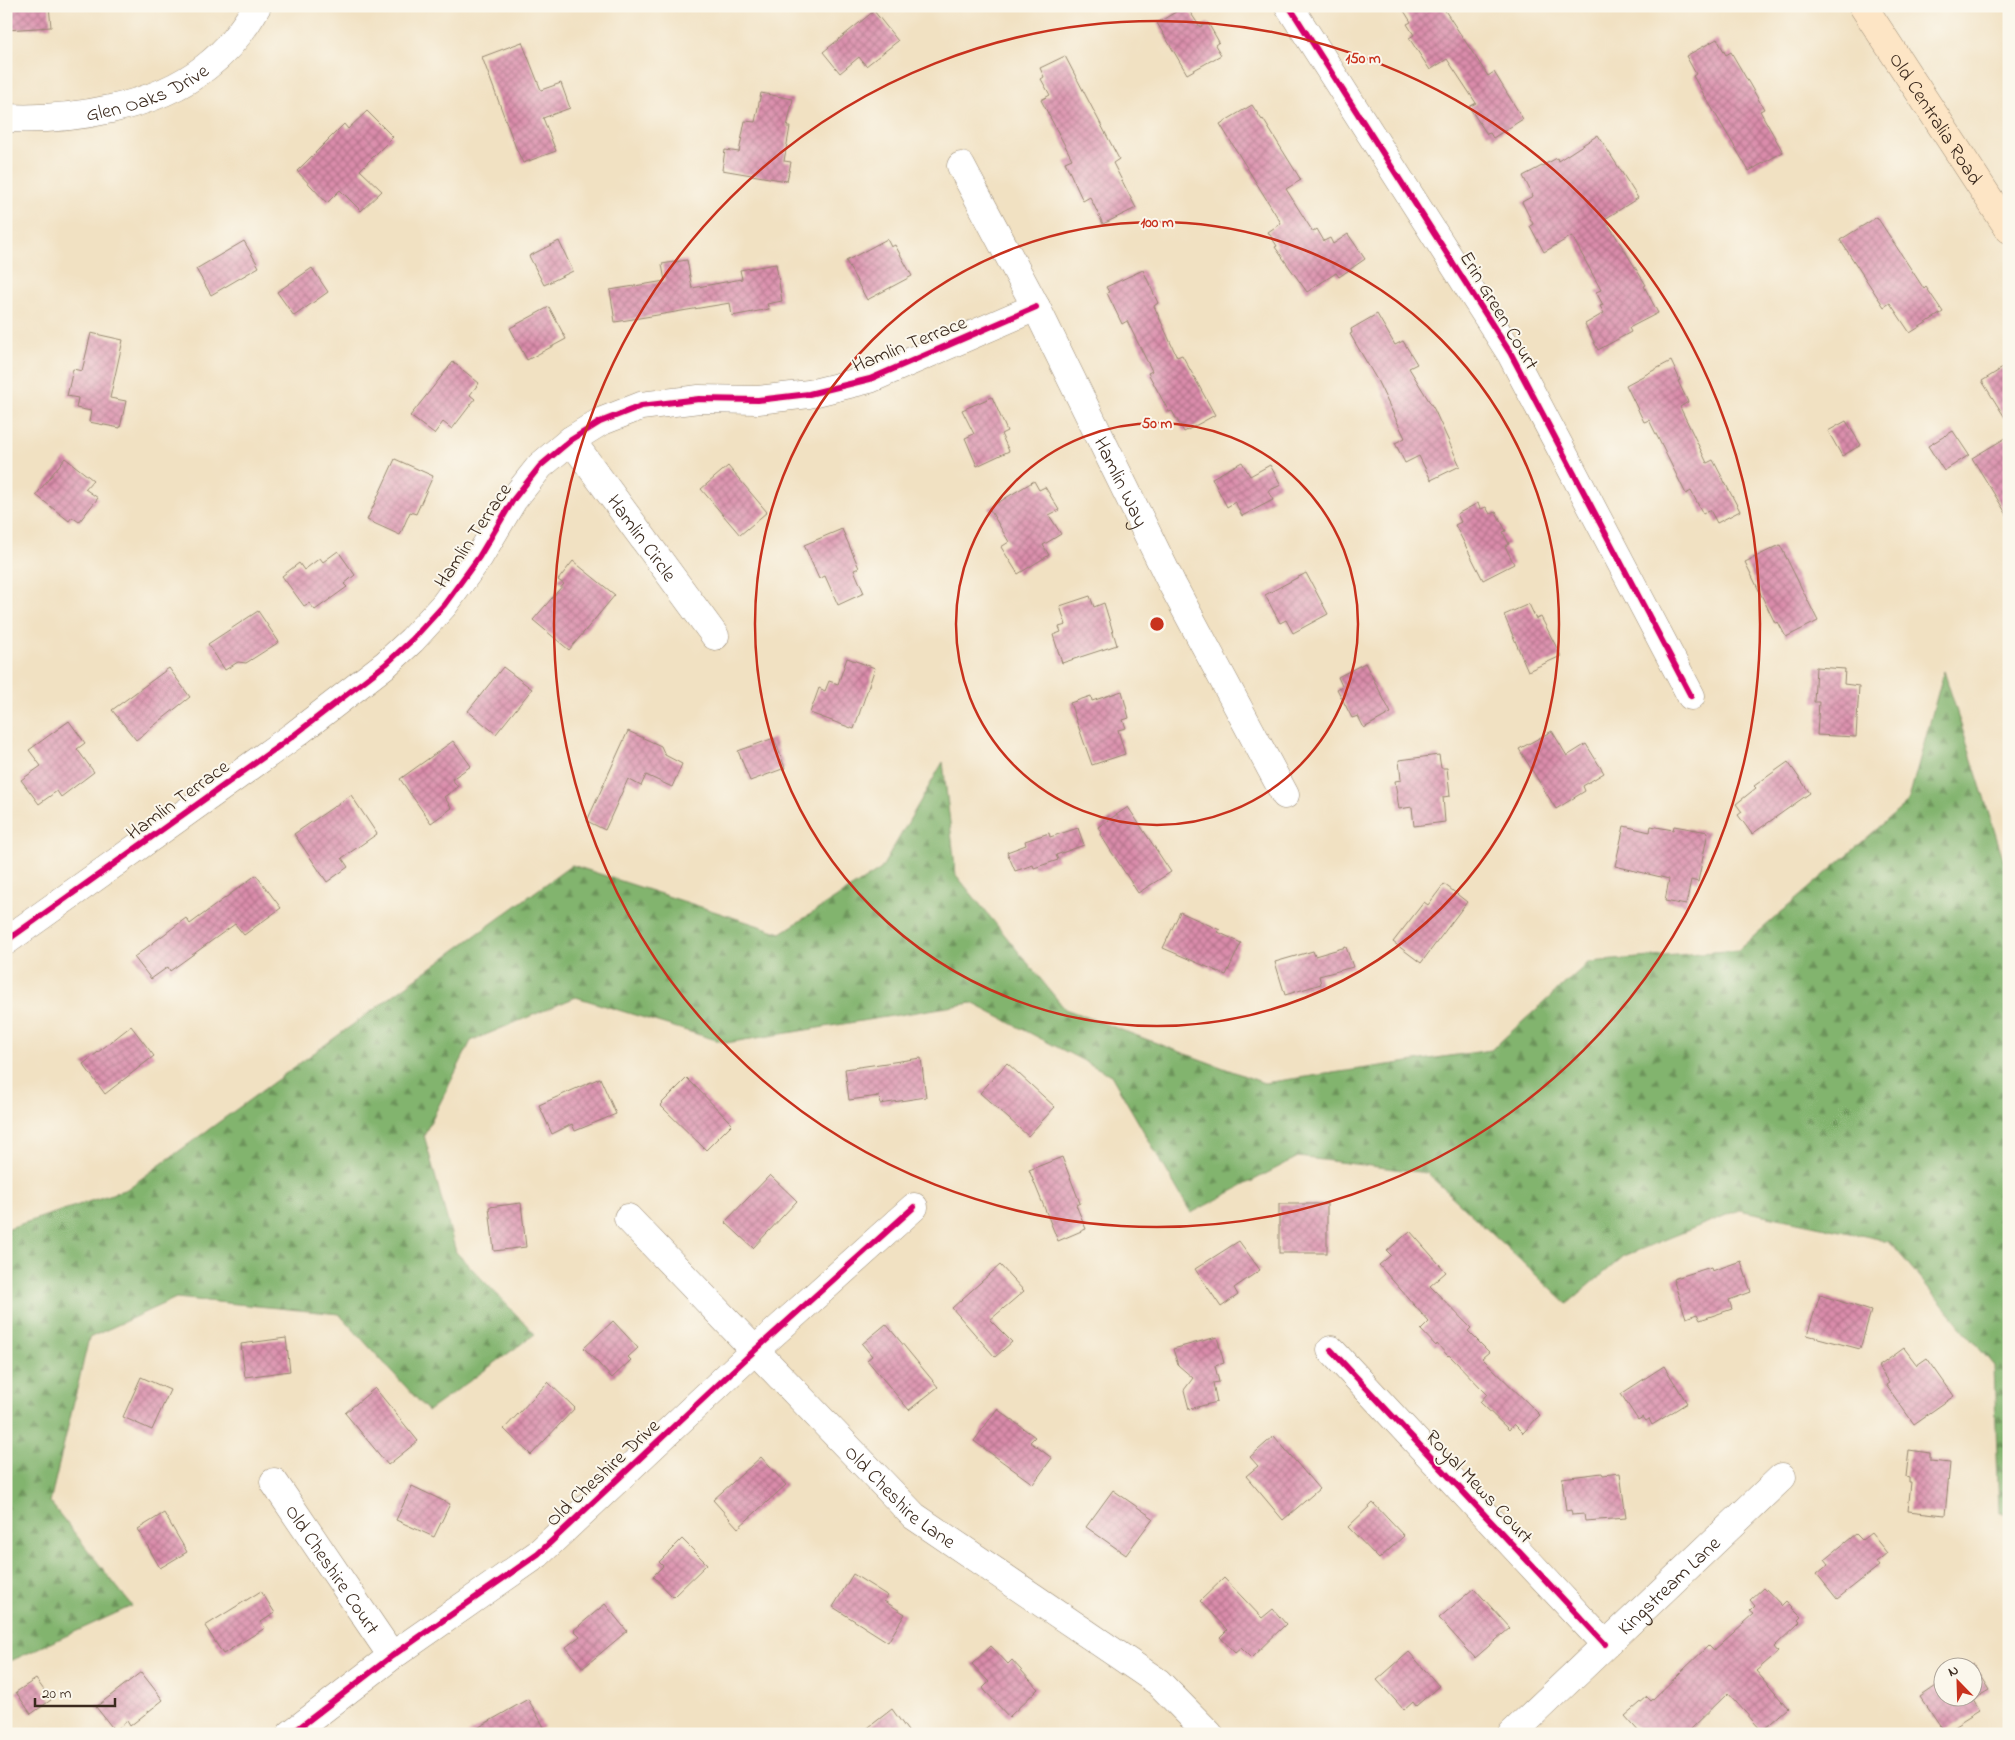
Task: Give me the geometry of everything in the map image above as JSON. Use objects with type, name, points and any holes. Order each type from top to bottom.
[{"type":"street","name":"Glen Oaks Drive","points":[[6,118],[60,117],[109,109],[145,99],[177,86],[206,68],[231,44],[257,6]]},
{"type":"street","name":"Erin Green Court","points":[[1289,6],[1511,354],[1691,696]]},
{"type":"street","name":"Old Centralia Road","points":[[1863,6],[2009,229]]},
{"type":"street","name":"Hamlin Way","points":[[961,166],[1036,307],[1172,584],[1285,796]]},
{"type":"street","name":"Hamlin Terrace","points":[[6,941],[292,736],[386,664],[412,640],[444,605],[479,557],[513,500],[540,466],[570,440],[600,422],[641,406],[699,399],[758,400],[810,394],[870,379],[1036,307]]},
{"type":"street","name":"Hamlin Circle","points":[[570,440],[715,636]]},
{"type":"street","name":"Old Cheshire Drive","points":[[291,1734],[392,1656],[538,1554],[754,1351],[914,1207]]},
{"type":"street","name":"Old Cheshire Lane","points":[[628,1218],[914,1516],[1158,1682],[1209,1734]]},
{"type":"street","name":"Royal Mews Court","points":[[1331,1350],[1605,1644]]},
{"type":"street","name":"Kingstream Lane","points":[[1512,1734],[1782,1477]]},
{"type":"street","name":"Old Cheshire Court","points":[[274,1482],[392,1656]]},
{"type":"green space","points":[[1944,671],[2009,877],[2009,1513],[1999,1513],[1994,1366],[1889,1241],[1739,1210],[1624,1256],[1567,1304],[1427,1173],[1298,1157],[1191,1213],[1111,1075],[972,1003],[726,1043],[576,997],[471,1041],[424,1135],[456,1252],[535,1334],[428,1411],[339,1314],[176,1298],[89,1338],[50,1502],[132,1606],[6,1663],[6,1229],[127,1189],[572,865],[781,933],[881,869],[943,762],[956,875],[1065,1009],[1264,1083],[1491,1050],[1589,962],[1738,950],[1908,802]]},
{"type":"building","points":[[6,6],[49,6],[51,27],[6,30]]},
{"type":"building","points":[[1186,6],[1200,27],[1208,23],[1219,42],[1215,45],[1221,55],[1187,74],[1157,23]]},
{"type":"building","points":[[1401,6],[1442,6],[1488,76],[1494,72],[1523,119],[1493,138],[1490,133],[1487,134],[1469,107],[1476,103],[1447,59],[1430,70],[1409,38],[1414,35],[1407,24],[1411,22]]},
{"type":"building","points":[[874,11],[898,41],[866,66],[859,57],[840,73],[823,52]]},
{"type":"building","points":[[1717,39],[1726,55],[1731,52],[1764,109],[1760,111],[1783,152],[1749,171],[1693,76],[1696,74],[1686,56]]},
{"type":"building","points":[[522,42],[541,90],[561,83],[570,108],[543,118],[556,151],[523,163],[482,57]]},
{"type":"building","points":[[1065,56],[1119,159],[1113,163],[1136,208],[1103,224],[1090,197],[1083,201],[1065,162],[1072,159],[1041,100],[1050,95],[1041,79],[1044,77],[1040,68]]},
{"type":"building","points":[[761,93],[793,99],[787,127],[790,127],[784,161],[791,162],[787,181],[722,170],[725,150],[739,152],[745,121],[755,122]]},
{"type":"building","points":[[1252,105],[1263,119],[1301,180],[1286,189],[1313,232],[1317,229],[1324,241],[1330,238],[1333,244],[1348,234],[1365,259],[1339,277],[1336,273],[1307,292],[1275,247],[1277,246],[1268,232],[1281,223],[1220,124]]},
{"type":"building","points":[[367,111],[393,137],[360,170],[382,191],[361,211],[340,190],[327,203],[297,171],[344,124],[348,129]]},
{"type":"building","points":[[1598,135],[1638,198],[1605,219],[1646,285],[1644,286],[1658,313],[1629,328],[1631,332],[1598,350],[1585,324],[1604,313],[1600,306],[1603,305],[1596,292],[1601,290],[1572,236],[1544,252],[1530,226],[1533,224],[1522,202],[1533,196],[1523,176],[1557,158],[1558,161]]},
{"type":"building","points":[[1877,217],[1924,289],[1926,287],[1943,312],[1910,333],[1890,303],[1884,307],[1840,240]]},
{"type":"building","points":[[887,239],[891,247],[895,245],[912,276],[867,300],[846,261]]},
{"type":"building","points":[[244,241],[259,267],[211,295],[196,269]]},
{"type":"building","points":[[559,241],[573,271],[544,285],[529,256]]},
{"type":"building","points":[[687,260],[692,288],[742,279],[740,270],[776,264],[782,301],[767,304],[769,309],[732,316],[730,303],[615,322],[610,290],[665,281],[662,264]]},
{"type":"building","points":[[312,268],[328,292],[294,316],[277,292]]},
{"type":"building","points":[[1143,270],[1158,303],[1154,306],[1177,357],[1182,355],[1215,415],[1184,432],[1172,411],[1169,412],[1148,373],[1152,371],[1127,321],[1122,324],[1107,293],[1109,292],[1106,287]]},
{"type":"building","points":[[549,307],[566,339],[527,360],[510,328]]},
{"type":"building","points":[[1377,314],[1395,345],[1403,341],[1417,364],[1409,368],[1434,409],[1460,466],[1431,480],[1419,456],[1405,463],[1395,443],[1405,438],[1377,380],[1350,334],[1352,333],[1351,329]]},
{"type":"building","points":[[91,333],[123,340],[110,398],[126,401],[120,428],[89,422],[91,411],[76,408],[78,398],[67,396],[73,369],[82,371]]},
{"type":"building","points":[[1671,361],[1688,402],[1680,407],[1707,463],[1713,460],[1740,511],[1717,523],[1710,510],[1703,514],[1691,491],[1686,494],[1649,420],[1644,422],[1626,385]]},
{"type":"building","points":[[453,362],[479,383],[470,395],[475,399],[452,429],[443,422],[434,434],[410,416]]},
{"type":"building","points":[[2009,364],[2009,424],[1982,381]]},
{"type":"building","points":[[992,397],[1007,431],[1001,434],[1009,451],[977,466],[965,438],[974,434],[962,410]]},
{"type":"building","points":[[1846,421],[1861,445],[1842,456],[1828,431]]},
{"type":"building","points":[[1953,431],[1969,455],[1944,471],[1928,446]]},
{"type":"building","points":[[2009,436],[2009,518],[1972,458]]},
{"type":"building","points":[[65,458],[93,480],[85,489],[98,498],[79,522],[72,517],[69,521],[36,495]]},
{"type":"building","points":[[395,459],[433,476],[416,514],[410,512],[400,535],[367,520]]},
{"type":"building","points":[[1242,462],[1250,476],[1270,465],[1281,485],[1268,491],[1273,500],[1242,516],[1235,502],[1227,507],[1212,478]]},
{"type":"building","points":[[728,466],[767,512],[740,535],[701,489]]},
{"type":"building","points":[[1034,481],[1039,490],[1045,487],[1059,510],[1049,515],[1061,534],[1043,545],[1049,555],[1018,574],[1001,547],[1009,542],[989,508]]},
{"type":"building","points":[[1478,503],[1481,509],[1486,507],[1490,514],[1496,512],[1506,531],[1503,532],[1509,544],[1505,546],[1514,564],[1483,580],[1455,525],[1461,522],[1457,514]]},
{"type":"building","points":[[842,529],[859,568],[854,570],[864,593],[838,605],[825,576],[819,579],[804,545]]},
{"type":"building","points":[[1780,545],[1818,621],[1786,637],[1778,622],[1775,623],[1745,562]]},
{"type":"building","points":[[338,551],[355,575],[344,584],[347,587],[315,610],[309,603],[304,606],[282,576],[299,563],[304,570],[320,558],[323,562]]},
{"type":"building","points":[[573,561],[615,595],[569,650],[533,620],[564,584],[558,580]]},
{"type":"building","points":[[1306,573],[1328,614],[1293,633],[1286,620],[1280,623],[1265,595]]},
{"type":"building","points":[[1090,596],[1094,607],[1104,603],[1117,645],[1062,663],[1053,635],[1061,632],[1059,627],[1066,625],[1060,606]]},
{"type":"building","points":[[1529,604],[1536,619],[1541,617],[1561,656],[1528,671],[1504,615]]},
{"type":"building","points":[[258,611],[279,642],[246,663],[238,662],[225,670],[208,644]]},
{"type":"building","points":[[847,658],[875,668],[854,729],[810,713],[819,688],[825,691],[829,681],[838,684]]},
{"type":"building","points":[[1365,663],[1391,713],[1364,728],[1358,716],[1352,718],[1337,689],[1342,686],[1338,677]]},
{"type":"building","points":[[503,667],[532,689],[496,734],[468,711]]},
{"type":"building","points":[[1816,667],[1845,669],[1844,684],[1859,686],[1856,737],[1817,735],[1819,702],[1814,702]]},
{"type":"building","points":[[169,668],[190,697],[136,740],[112,710]]},
{"type":"building","points":[[1122,691],[1129,718],[1123,720],[1126,728],[1118,730],[1125,754],[1092,765],[1070,703],[1091,696],[1092,701]]},
{"type":"building","points":[[69,721],[85,743],[77,749],[94,772],[61,797],[57,791],[39,804],[21,780],[41,766],[29,750]]},
{"type":"building","points":[[628,731],[661,746],[665,755],[682,764],[672,787],[646,775],[641,786],[628,779],[605,830],[587,821]]},
{"type":"building","points":[[1552,731],[1567,756],[1586,744],[1604,773],[1583,786],[1585,791],[1556,809],[1519,749]]},
{"type":"building","points":[[774,738],[785,768],[750,781],[738,751]]},
{"type":"building","points":[[453,741],[471,766],[452,779],[458,787],[444,797],[452,808],[431,823],[400,779]]},
{"type":"building","points":[[1439,755],[1441,768],[1447,768],[1450,796],[1443,797],[1445,822],[1414,826],[1412,807],[1399,809],[1395,781],[1401,780],[1399,760]]},
{"type":"building","points":[[1788,762],[1810,793],[1752,834],[1738,815],[1742,812],[1736,804],[1756,788],[1754,786]]},
{"type":"building","points":[[351,795],[377,834],[342,858],[348,867],[327,882],[294,834]]},
{"type":"building","points":[[1128,807],[1171,872],[1138,893],[1100,834],[1102,833],[1098,827]]},
{"type":"building","points":[[1624,826],[1650,832],[1651,826],[1673,830],[1674,826],[1708,832],[1698,882],[1691,880],[1686,905],[1665,901],[1669,879],[1615,866]]},
{"type":"building","points":[[1078,828],[1084,845],[1056,855],[1058,860],[1034,868],[1033,865],[1015,871],[1007,852],[1026,845],[1025,841],[1049,833],[1050,837]]},
{"type":"building","points":[[256,875],[281,908],[244,935],[235,924],[170,971],[168,967],[151,979],[134,957],[186,918],[190,924]]},
{"type":"building","points":[[1444,884],[1467,902],[1421,963],[1393,942],[1424,902],[1428,905]]},
{"type":"building","points":[[1180,912],[1220,930],[1218,932],[1241,943],[1226,975],[1163,948]]},
{"type":"building","points":[[1346,947],[1353,967],[1319,976],[1321,984],[1285,995],[1275,962],[1313,951],[1315,956]]},
{"type":"building","points":[[131,1026],[154,1056],[105,1094],[83,1064]]},
{"type":"building","points":[[921,1058],[926,1097],[880,1104],[879,1096],[849,1100],[845,1069]]},
{"type":"building","points":[[1007,1063],[1055,1107],[1028,1136],[980,1093]]},
{"type":"building","points":[[600,1078],[616,1114],[575,1131],[572,1124],[552,1134],[539,1105]]},
{"type":"building","points":[[687,1078],[732,1124],[706,1150],[660,1105]]},
{"type":"building","points":[[1062,1157],[1080,1203],[1076,1205],[1086,1229],[1058,1241],[1029,1170]]},
{"type":"building","points":[[770,1175],[797,1201],[753,1248],[725,1222]]},
{"type":"building","points":[[521,1203],[526,1247],[494,1251],[489,1207]]},
{"type":"building","points":[[1279,1204],[1327,1204],[1327,1253],[1279,1253]]},
{"type":"building","points":[[1410,1231],[1446,1272],[1430,1286],[1471,1328],[1468,1331],[1489,1352],[1482,1358],[1540,1415],[1523,1433],[1514,1424],[1509,1430],[1480,1402],[1487,1394],[1449,1355],[1437,1344],[1436,1346],[1421,1330],[1429,1322],[1379,1265],[1391,1255],[1387,1251]]},
{"type":"building","points":[[1239,1241],[1260,1270],[1234,1288],[1238,1295],[1221,1307],[1195,1269]]},
{"type":"building","points":[[1741,1261],[1751,1292],[1729,1300],[1732,1309],[1700,1320],[1697,1314],[1686,1318],[1673,1279],[1711,1267],[1712,1271]]},
{"type":"building","points":[[1000,1265],[1024,1291],[990,1320],[1012,1342],[995,1357],[952,1308]]},
{"type":"building","points":[[1820,1295],[1871,1311],[1860,1349],[1807,1335]]},
{"type":"building","points":[[613,1321],[638,1348],[628,1357],[631,1360],[612,1378],[584,1348]]},
{"type":"building","points":[[886,1324],[938,1387],[909,1410],[867,1360],[872,1356],[862,1344]]},
{"type":"building","points":[[1217,1337],[1224,1363],[1215,1366],[1219,1382],[1213,1383],[1217,1402],[1189,1409],[1184,1390],[1193,1378],[1178,1365],[1173,1349]]},
{"type":"building","points":[[286,1338],[290,1371],[245,1377],[241,1344]]},
{"type":"building","points":[[1904,1348],[1917,1365],[1927,1358],[1954,1396],[1914,1424],[1886,1385],[1889,1383],[1878,1367]]},
{"type":"building","points":[[1664,1366],[1687,1403],[1652,1425],[1649,1419],[1646,1421],[1643,1417],[1638,1420],[1621,1394]]},
{"type":"building","points":[[141,1377],[170,1390],[152,1430],[123,1417]]},
{"type":"building","points":[[548,1382],[575,1408],[531,1455],[504,1429]]},
{"type":"building","points":[[375,1388],[418,1441],[388,1465],[345,1413]]},
{"type":"building","points":[[997,1409],[1035,1437],[1030,1442],[1052,1458],[1033,1484],[974,1441]]},
{"type":"building","points":[[1274,1436],[1319,1489],[1283,1520],[1246,1476],[1258,1466],[1250,1457]]},
{"type":"building","points":[[1909,1450],[1930,1453],[1930,1461],[1950,1463],[1945,1515],[1908,1511],[1911,1482],[1906,1477]]},
{"type":"building","points":[[761,1457],[786,1485],[738,1528],[713,1500]]},
{"type":"building","points":[[1602,1473],[1603,1475],[1620,1473],[1626,1518],[1585,1521],[1584,1514],[1572,1515],[1571,1510],[1566,1511],[1562,1478]]},
{"type":"building","points":[[412,1486],[450,1504],[434,1537],[396,1520]]},
{"type":"building","points":[[1113,1490],[1153,1518],[1126,1555],[1086,1527]]},
{"type":"building","points":[[1373,1503],[1404,1536],[1379,1559],[1348,1527]]},
{"type":"building","points":[[164,1513],[187,1552],[160,1568],[138,1529]]},
{"type":"building","points":[[1871,1533],[1887,1553],[1876,1562],[1879,1566],[1837,1599],[1817,1574],[1829,1564],[1825,1559],[1856,1534],[1862,1540]]},
{"type":"building","points":[[682,1539],[707,1564],[673,1597],[653,1576],[663,1566],[659,1562]]},
{"type":"building","points":[[853,1574],[888,1596],[884,1601],[905,1614],[888,1642],[833,1607]]},
{"type":"building","points":[[1224,1578],[1262,1618],[1273,1609],[1286,1624],[1251,1658],[1241,1648],[1235,1653],[1220,1637],[1227,1630],[1200,1601]]},
{"type":"building","points":[[1764,1587],[1782,1606],[1786,1602],[1801,1617],[1798,1620],[1800,1622],[1774,1647],[1778,1652],[1756,1671],[1788,1708],[1762,1731],[1728,1693],[1686,1734],[1641,1734],[1625,1716],[1647,1697],[1651,1701],[1708,1646],[1713,1651],[1754,1614],[1750,1611],[1755,1606],[1750,1600]]},
{"type":"building","points":[[1474,1588],[1510,1628],[1475,1658],[1439,1618]]},
{"type":"building","points":[[261,1591],[275,1613],[261,1622],[265,1628],[223,1654],[205,1626]]},
{"type":"building","points":[[605,1604],[627,1631],[583,1668],[566,1647],[580,1636],[574,1630]]},
{"type":"building","points":[[991,1646],[1008,1664],[1012,1660],[1038,1689],[1009,1717],[985,1691],[983,1688],[989,1682],[972,1664]]},
{"type":"building","points":[[1409,1652],[1439,1686],[1416,1706],[1413,1702],[1404,1710],[1377,1680]]},
{"type":"building","points":[[141,1672],[163,1700],[130,1726],[127,1721],[115,1731],[96,1707]]},
{"type":"building","points":[[1982,1677],[1990,1690],[1982,1695]]},
{"type":"building","points":[[36,1679],[51,1700],[31,1714],[16,1692]]},
{"type":"building","points":[[1932,1689],[1932,1708],[1978,1708],[1979,1710],[1944,1732],[1920,1697]]},
{"type":"building","points":[[528,1699],[544,1727],[532,1734],[467,1734]]},
{"type":"building","points":[[892,1709],[910,1734],[860,1734]]},
{"type":"cycle path","points":[[1289,6],[1511,354],[1691,696]]},
{"type":"cycle path","points":[[6,941],[293,736],[386,664],[412,640],[444,605],[479,557],[513,500],[540,466],[571,440],[600,422],[641,406],[699,399],[758,400],[809,394],[870,379],[1036,307]]},
{"type":"cycle path","points":[[291,1734],[392,1656],[538,1554],[754,1351],[914,1207]]},
{"type":"cycle path","points":[[1331,1350],[1605,1644]]}]
